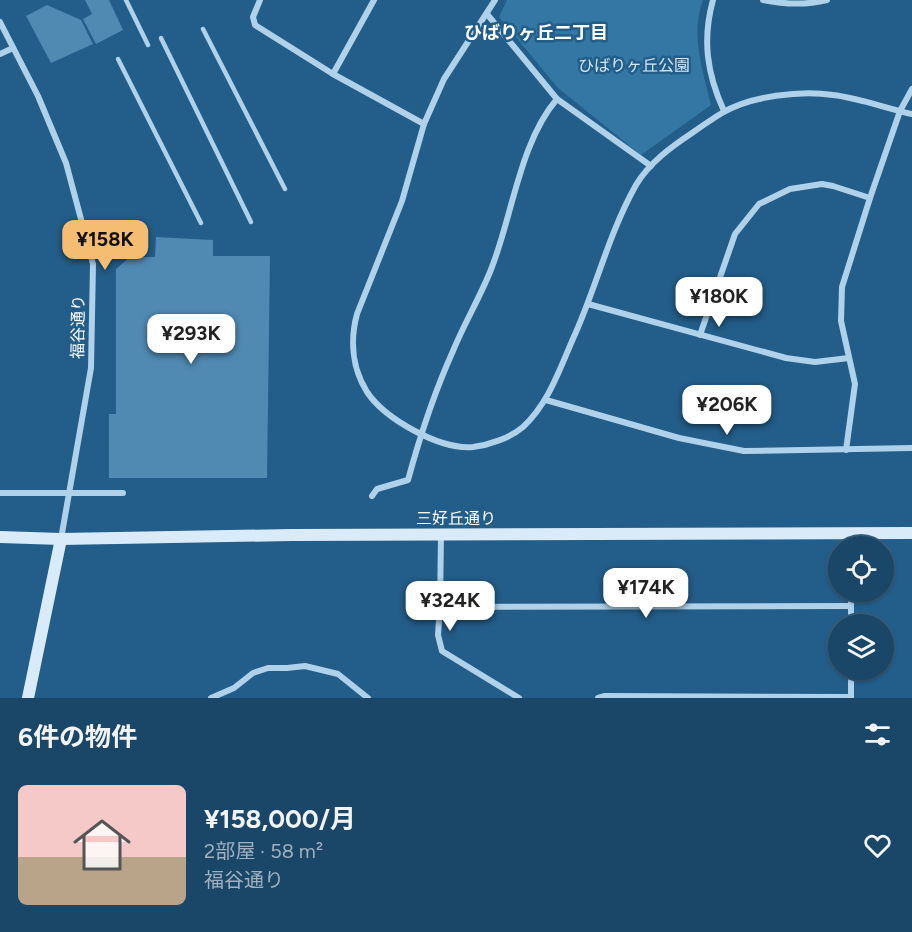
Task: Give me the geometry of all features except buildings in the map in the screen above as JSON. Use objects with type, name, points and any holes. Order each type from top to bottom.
[{"type":"street","points":[[260,0],[253,17],[255,25],[333,74],[424,124]]},
{"type":"street","points":[[333,74],[374,0]]},
{"type":"street","points":[[495,0],[444,79],[424,124],[402,201],[352,332],[357,371],[367,392],[381,408],[422,433],[451,445],[472,447],[493,442],[522,427],[546,400],[588,304],[624,208],[638,182],[651,166],[676,144],[724,111],[781,95],[811,92],[834,95],[912,114]]},
{"type":"street","points":[[713,0],[707,30],[706,53],[714,88],[724,111]]},
{"type":"street","points":[[763,0],[813,3],[827,0]]},
{"type":"street","points":[[487,14],[558,99],[651,166]]},
{"type":"street","name":"福谷通り","points":[[0,22],[38,96],[66,163],[93,264],[91,368],[61,539]]},
{"type":"street","points":[[0,54],[13,48]]},
{"type":"street","points":[[846,450],[855,384],[841,321],[843,287],[900,111],[912,89]]},
{"type":"street","points":[[372,496],[376,489],[408,480],[422,433],[452,351],[490,272],[533,139],[549,109],[558,99]]},
{"type":"street","points":[[700,335],[735,234],[759,204],[790,189],[822,184],[870,198]]},
{"type":"street","points":[[588,304],[802,361],[815,362],[849,358]]},
{"type":"street","points":[[546,400],[679,438],[744,451],[912,448]]},
{"type":"street","points":[[0,493],[123,493]]},
{"type":"street","points":[[441,534],[438,635],[442,651],[519,698]]},
{"type":"street","name":"三好丘通り","points":[[0,537],[61,539],[441,534],[828,540]]},
{"type":"street","name":"三好丘通り","points":[[892,536],[912,534]]},
{"type":"street","points":[[28,698],[61,539]]},
{"type":"street","points":[[851,602],[851,614]]},
{"type":"street","points":[[440,607],[851,606]]},
{"type":"street","points":[[210,698],[234,688],[253,674],[268,668],[305,666],[338,674],[368,698]]},
{"type":"street","points":[[598,698],[605,696],[850,698],[851,680]]},
{"type":"lane","points":[[126,0],[147,45]]},
{"type":"lane","points":[[203,29],[285,189]]},
{"type":"lane","points":[[161,38],[251,222]]},
{"type":"lane","points":[[118,59],[201,223]]},
{"type":"green space","name":"ひばりヶ丘公園","points":[[507,0],[703,0],[699,13],[698,39],[711,105],[641,155],[558,88],[499,17]]},
{"type":"district","name":"ひばりヶ丘二丁目","points":[[536,33]]}]
